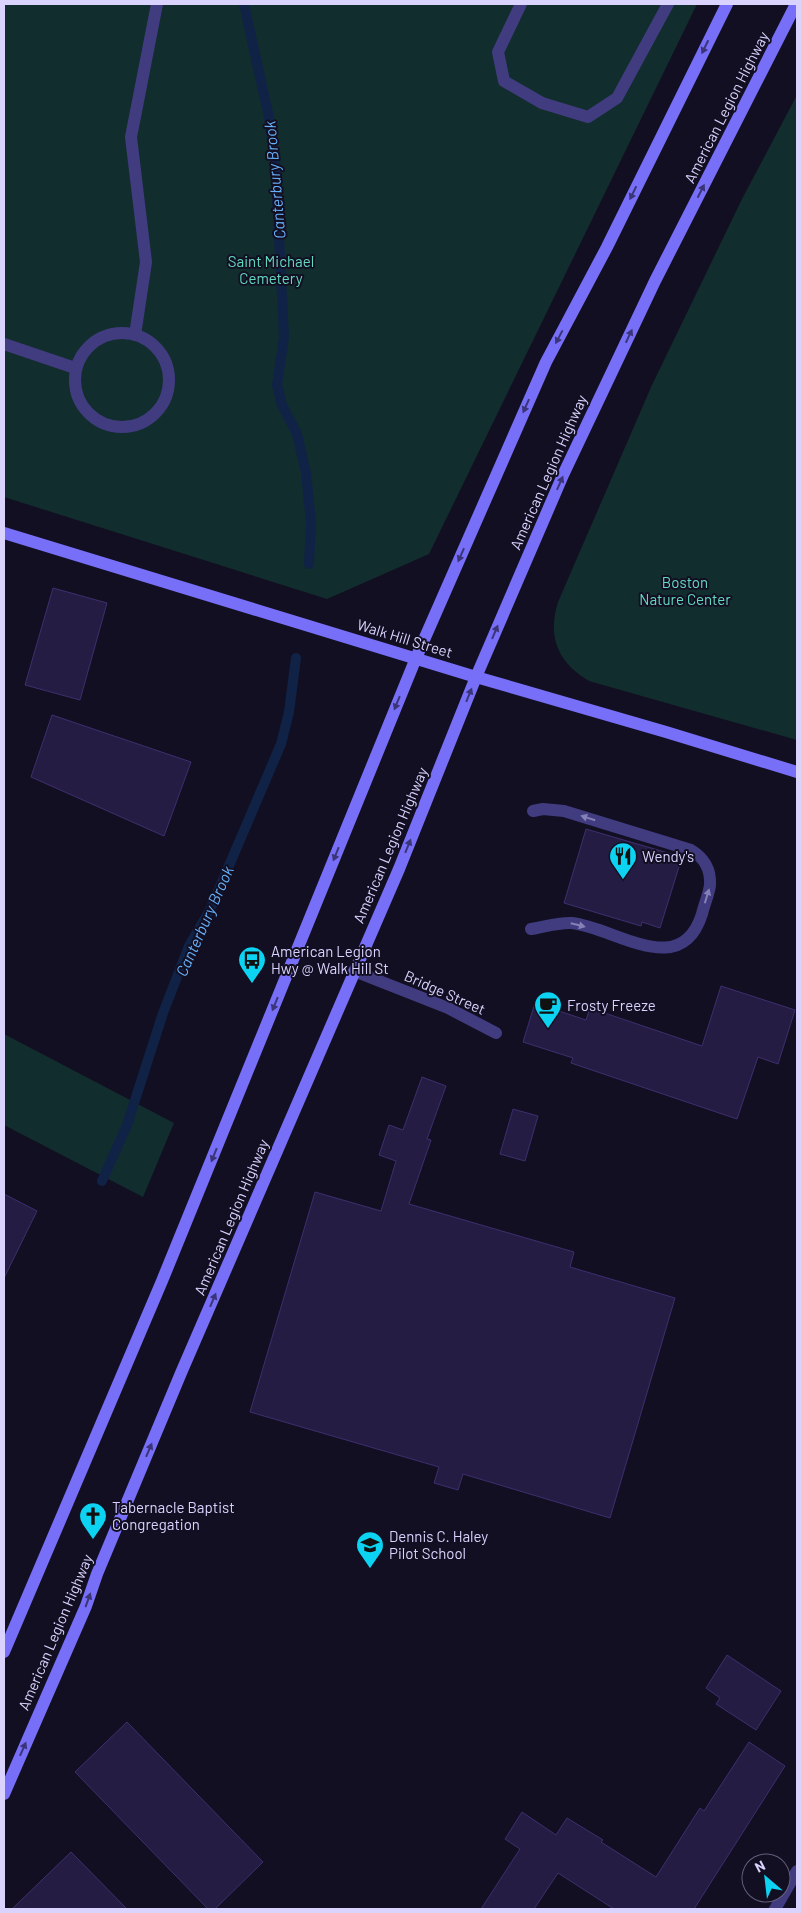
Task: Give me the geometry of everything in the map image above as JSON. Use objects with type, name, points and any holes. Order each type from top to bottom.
[{"type":"main road","points":[[4,1652],[162,1281],[416,658],[546,362],[611,238],[727,4]]},
{"type":"main road","name":"American Legion Highway","points":[[4,1794],[86,1606],[97,1574],[178,1381],[399,870],[476,677],[563,475],[651,290],[796,4]]},
{"type":"main road","name":"Walk Hill Street","points":[[4,533],[476,677],[797,772]]},
{"type":"street","points":[[135,334],[146,262],[131,137],[157,4]]},
{"type":"street","points":[[521,4],[498,52],[504,81],[542,103],[588,117],[617,98],[668,4]]},
{"type":"street","points":[[119,332],[135,334],[148,341],[160,352],[168,367],[168,389],[163,405],[149,419],[134,426],[123,428],[106,425],[88,414],[79,401],[74,385],[75,368],[86,349],[99,338],[119,332]]},
{"type":"street","points":[[4,344],[75,368]]},
{"type":"street","points":[[530,929],[572,923],[654,947],[672,947],[688,939],[694,932],[710,887],[710,878],[703,858],[691,850],[564,811],[543,809],[532,812]]},
{"type":"street","name":"Bridge Street","points":[[354,971],[448,1008],[496,1033]]},
{"type":"street","points":[[776,1909],[797,1871]]},
{"type":"green space","name":"Saint Michael Cemetery","points":[[4,4],[697,4],[429,554],[327,599],[4,497]]},
{"type":"green space","name":"Boston Nature Center","points":[[797,95],[797,740],[589,681],[578,674],[563,657],[555,638],[554,627],[558,602],[652,385],[742,199]]},
{"type":"green space","points":[[4,1034],[174,1123],[143,1197],[4,1125]]},
{"type":"building","points":[[53,588],[107,603],[80,700],[25,685]]},
{"type":"building","points":[[52,715],[191,762],[164,836],[31,777]]},
{"type":"building","name":"Wendy's","points":[[586,829],[682,857],[660,928],[642,922],[641,926],[564,903]]},
{"type":"building","points":[[721,986],[795,1010],[778,1064],[758,1057],[737,1119],[571,1063],[573,1058],[523,1042],[535,1003],[586,1020],[590,1008],[702,1046]]},
{"type":"building","points":[[422,1077],[446,1086],[427,1139],[431,1140],[409,1204],[574,1252],[570,1267],[675,1298],[610,1518],[463,1474],[458,1490],[434,1483],[439,1467],[250,1412],[315,1192],[381,1211],[396,1161],[379,1155],[389,1125],[403,1130]]},
{"type":"building","points":[[513,1109],[538,1116],[525,1161],[500,1154]]},
{"type":"building","points":[[4,1194],[37,1211],[4,1278]]},
{"type":"building","points":[[727,1655],[781,1691],[756,1730],[716,1704],[720,1698],[706,1688]]},
{"type":"building","points":[[127,1722],[263,1862],[215,1909],[208,1909],[75,1772]]},
{"type":"building","points":[[749,1742],[785,1766],[694,1909],[614,1909],[558,1873],[534,1909],[481,1909],[520,1849],[505,1839],[522,1812],[556,1835],[567,1818],[603,1840],[601,1842],[656,1877],[700,1808],[704,1811]]},
{"type":"building","points":[[71,1852],[127,1909],[12,1909]]},
{"type":"waterway","name":"Canterbury Brook","points":[[244,4],[268,113],[275,158],[284,337],[277,385],[282,405],[297,434],[306,473],[311,522],[309,564]]},
{"type":"waterway","name":"Canterbury Brook","points":[[102,1181],[127,1125],[163,1013],[189,946],[210,910],[281,744],[289,712],[296,658]]},
{"type":"place","name":"Wendy's","points":[[623,880]]},
{"type":"place","name":"American Legion Hwy @ Walk Hill St","points":[[252,984]]},
{"type":"place","name":"Frosty Freeze","points":[[548,1029]]},
{"type":"place","name":"Tabernacle Baptist Congregation","points":[[93,1540]]},
{"type":"place","name":"Dennis C. Haley Pilot School","points":[[370,1569]]}]
